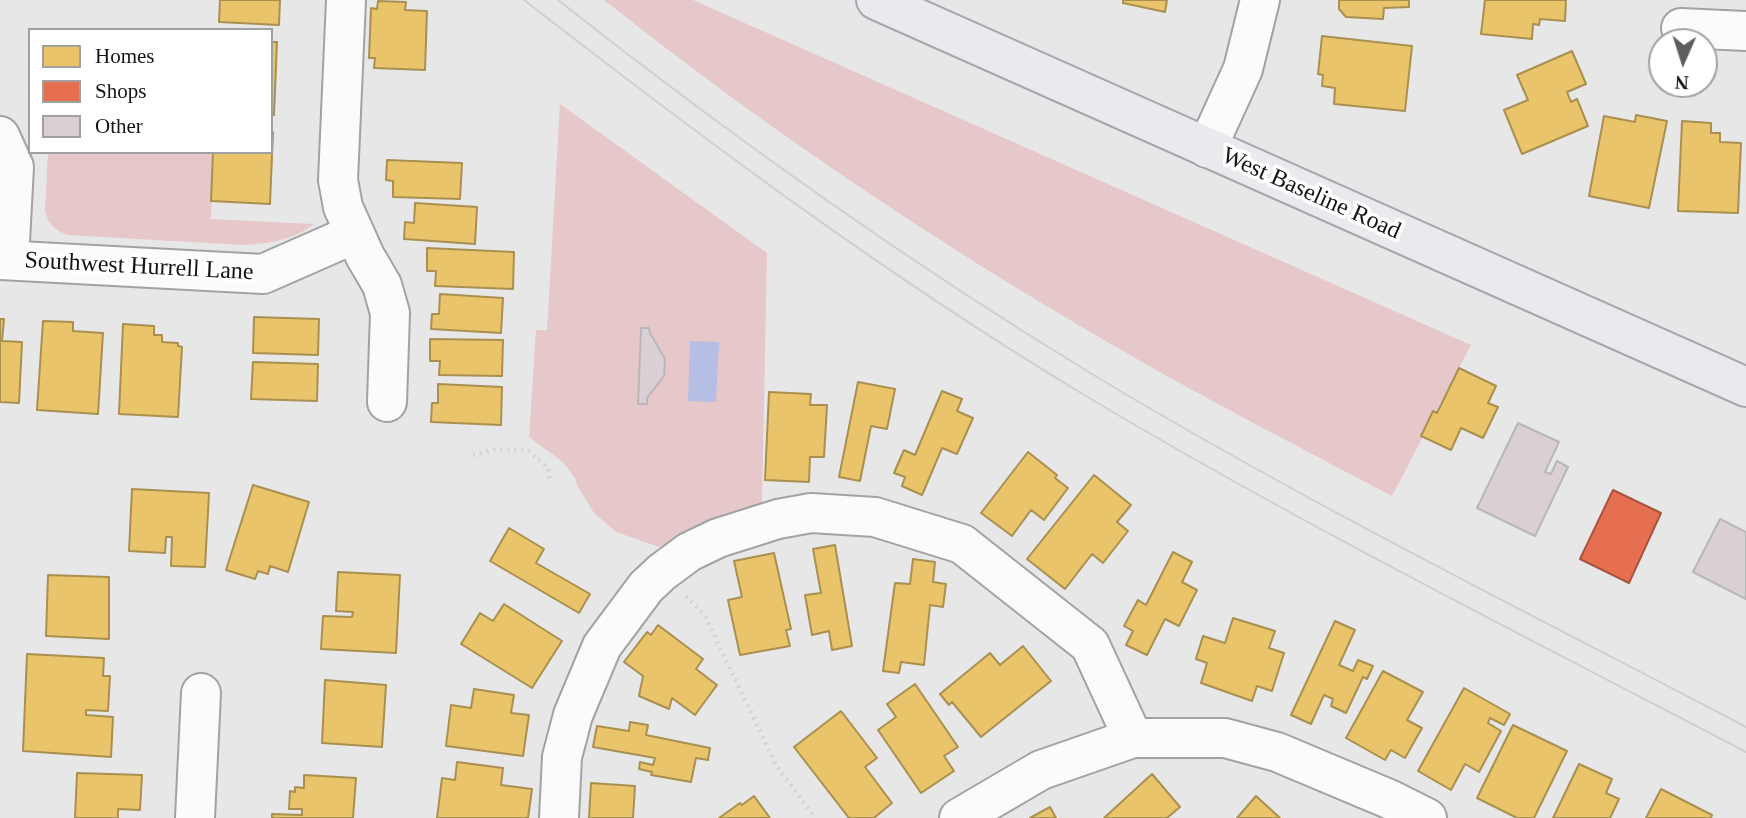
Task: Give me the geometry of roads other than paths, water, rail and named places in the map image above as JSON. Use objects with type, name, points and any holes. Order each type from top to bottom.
[{"type":"main road","name":"West Baseline Road","points":[[876,0],[1746,387]]},
{"type":"street","points":[[346,0],[338,180],[342,207],[382,285],[390,313],[387,402]]},
{"type":"street","points":[[1207,148],[1243,69],[1260,0]]},
{"type":"street","points":[[1718,30],[1746,32]]},
{"type":"street","points":[[0,136],[14,167],[5,260]]},
{"type":"street","name":"Southwest Hurrell Lane","points":[[5,260],[263,274],[354,234]]},
{"type":"street","points":[[559,818],[562,757],[573,715],[602,646],[646,587],[689,552],[718,538],[778,519],[811,513],[875,517],[962,544],[1090,645],[1133,738]]},
{"type":"street","points":[[195,818],[201,692]]},
{"type":"street","points":[[959,818],[1041,770],[1133,738],[1225,738],[1277,752],[1381,808],[1427,818]]},
{"type":"water","points":[[690,341],[719,342],[716,402],[688,401]]},
{"type":"tram line","points":[[524,0],[662,106],[802,208],[1017,354],[1252,492],[1746,752]]},
{"type":"tram line","points":[[558,0],[687,100],[886,242],[1092,374],[1334,512],[1746,727]]}]
